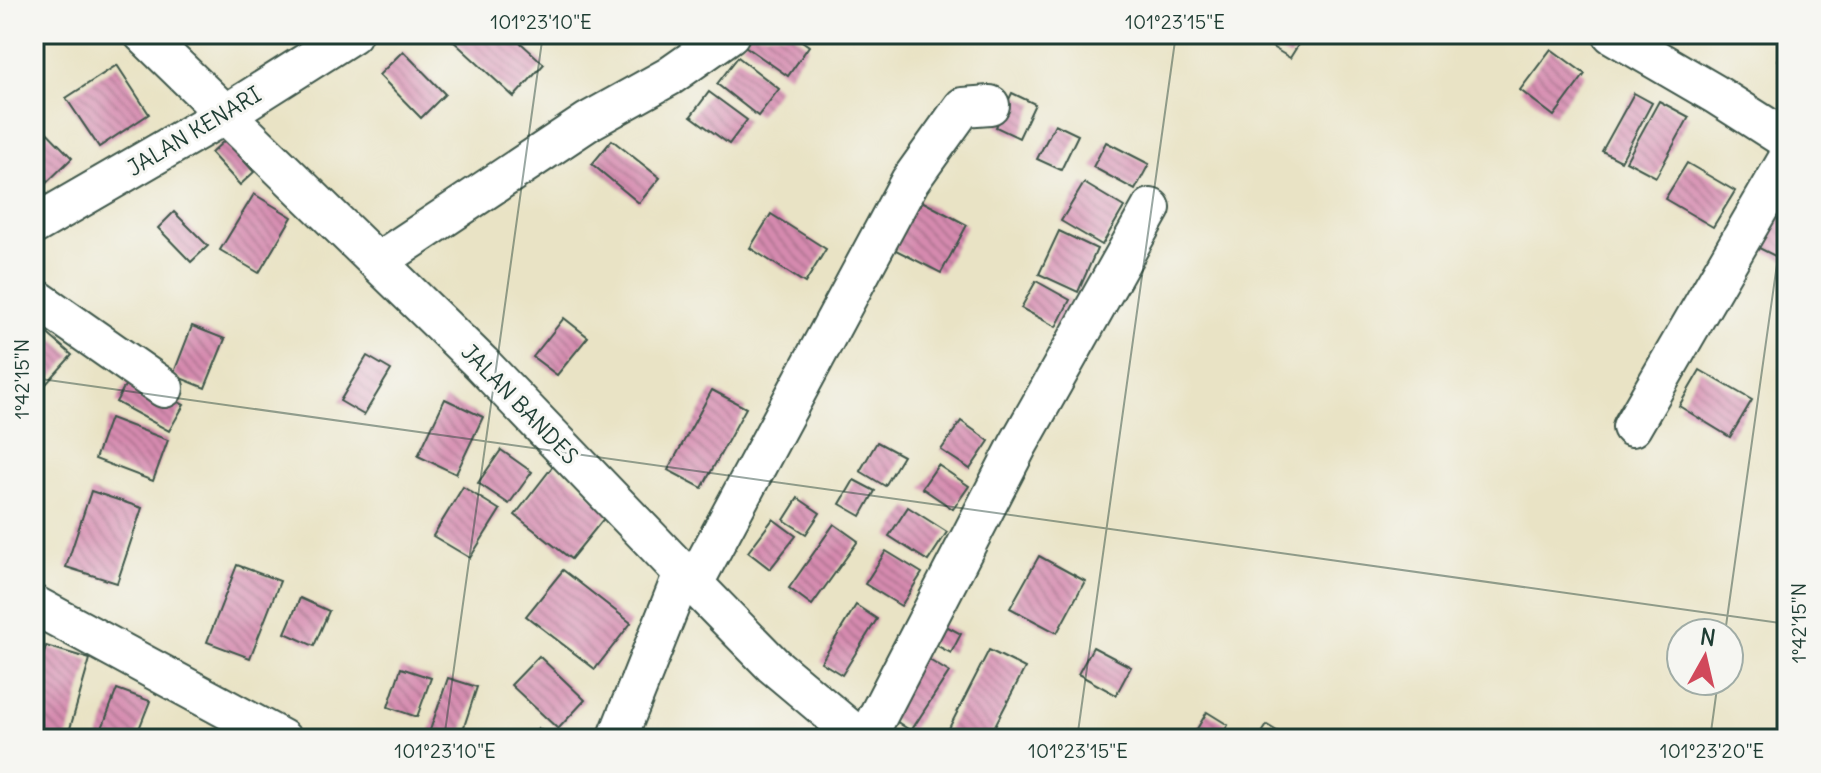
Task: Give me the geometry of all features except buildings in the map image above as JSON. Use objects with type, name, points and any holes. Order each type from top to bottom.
[{"type":"street","name":"JALAN BANDES","points":[[143,34],[482,364],[773,665],[863,739]]},
{"type":"street","name":"JALAN KENARI","points":[[34,225],[224,115],[352,34]]},
{"type":"street","points":[[379,261],[589,121],[670,76],[730,34]]},
{"type":"street","points":[[1612,34],[1787,140]]},
{"type":"street","points":[[617,739],[689,578],[910,181],[963,107],[990,105]]},
{"type":"street","points":[[1632,427],[1787,160]]},
{"type":"street","points":[[863,739],[1018,445],[1151,208]]},
{"type":"street","points":[[34,297],[164,388]]},
{"type":"street","points":[[34,605],[282,739]]}]
